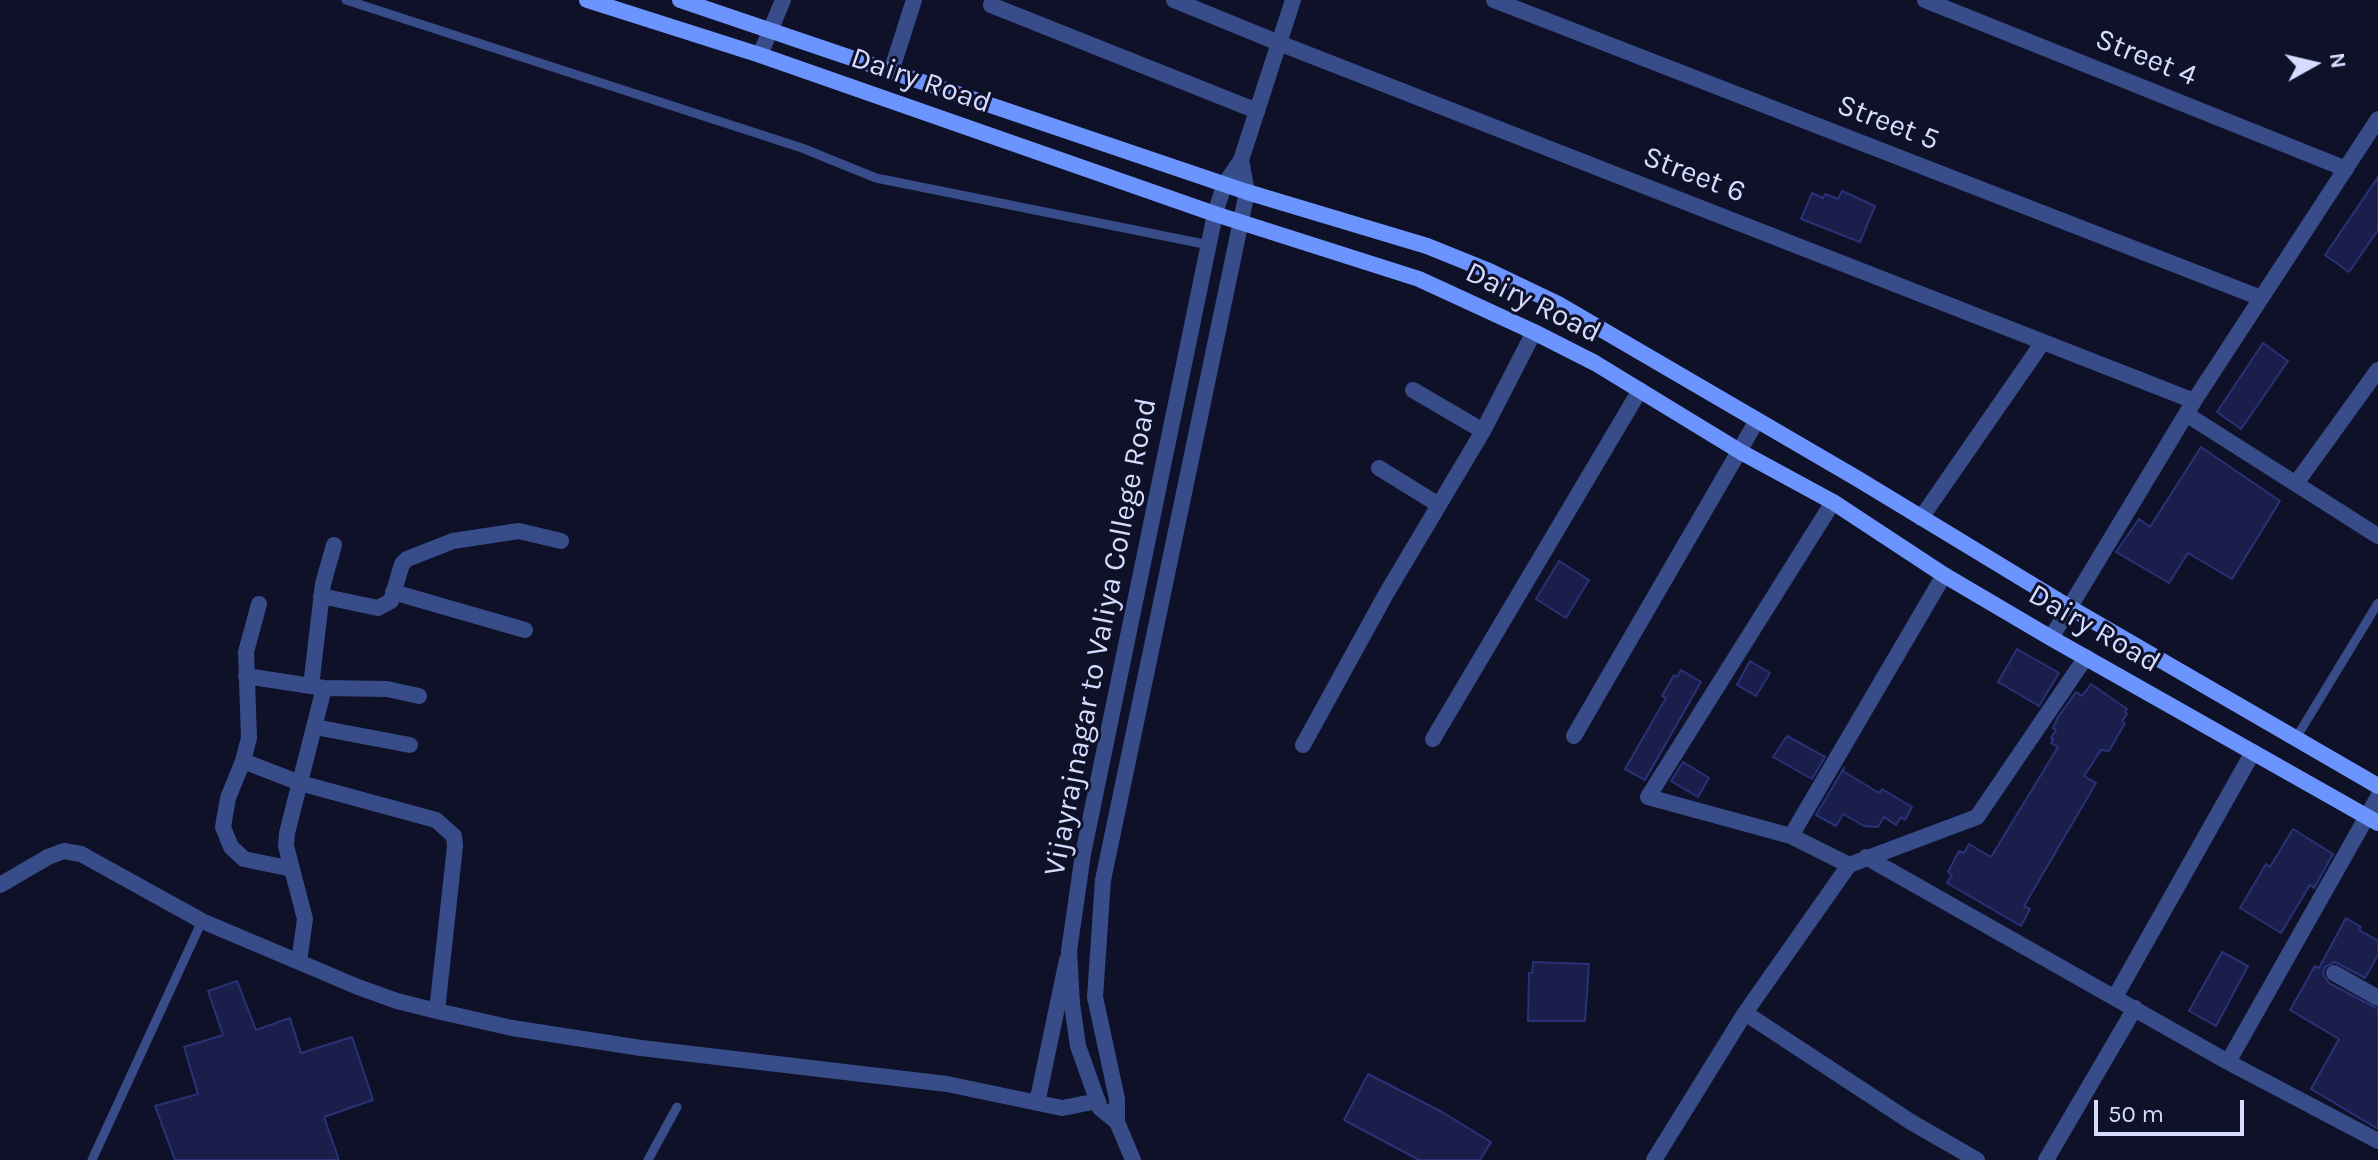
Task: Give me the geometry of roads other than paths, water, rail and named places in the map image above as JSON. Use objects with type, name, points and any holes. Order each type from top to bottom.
[{"type":"main road","name":"Dairy Road","points":[[587,0],[760,55],[1215,214],[1419,279],[1534,332],[1640,390],[1741,452],[1833,502],[1944,575],[2051,638],[2373,820]]},
{"type":"main road","name":"Dairy Road","points":[[680,0],[1224,185],[1427,246],[1489,271],[1558,304],[2378,786]]},
{"type":"street","points":[[760,55],[783,0]]},
{"type":"street","points":[[891,72],[914,0]]},
{"type":"street","name":"Street 6","points":[[1174,0],[2043,342],[2190,407],[2378,536]]},
{"type":"street","name":"Vijayrajnagar to Valiya College Road","points":[[1117,1122],[1104,1113],[1098,1101],[1078,1046],[1072,1004],[1069,951],[1083,854],[1215,214],[1224,185],[1241,160],[1293,0]]},
{"type":"street","name":"Street 5","points":[[1494,0],[2261,298]]},
{"type":"street","name":"Street 4","points":[[1925,0],[2346,169]]},
{"type":"street","points":[[991,5],[1257,111]]},
{"type":"street","points":[[2051,638],[2190,407],[2378,119]]},
{"type":"street","name":"Vijayrajnagar to Valiya College Road","points":[[1133,1160],[1117,1122],[1117,1099],[1095,997],[1103,880],[1247,192],[1241,160]]},
{"type":"street","points":[[1303,745],[1386,594],[1483,431],[1534,332]]},
{"type":"street","points":[[1921,518],[2043,342]]},
{"type":"street","points":[[2297,482],[2378,370]]},
{"type":"street","points":[[1413,390],[1483,431]]},
{"type":"street","points":[[1433,739],[1640,390]]},
{"type":"street","points":[[1574,736],[1756,422]]},
{"type":"street","points":[[1379,468],[1439,505]]},
{"type":"street","points":[[1833,502],[1648,797],[1791,836],[1849,865]]},
{"type":"street","points":[[321,596],[378,608],[391,601],[402,564],[407,559],[453,541],[519,531],[561,541]]},
{"type":"street","points":[[299,962],[305,919],[286,846],[287,833],[315,727],[321,596],[334,545]]},
{"type":"street","points":[[1791,836],[1944,575]]},
{"type":"street","points":[[393,592],[525,630]]},
{"type":"street","points":[[259,604],[246,652],[250,727],[243,761],[224,815],[225,836],[244,859],[292,869]]},
{"type":"street","points":[[1654,1160],[1745,1013],[1849,865],[1977,817],[2086,657]]},
{"type":"street","points":[[246,676],[318,687],[387,689],[419,696]]},
{"type":"street","points":[[315,727],[410,745]]},
{"type":"street","points":[[2115,997],[2253,752]]},
{"type":"street","points":[[243,761],[300,783],[436,820],[454,836],[437,1011]]},
{"type":"street","points":[[2228,1062],[2373,820],[2378,797]]},
{"type":"street","points":[[0,885],[48,857],[64,851],[81,854],[202,921],[397,1001],[437,1011],[512,1028],[641,1048],[947,1084],[1062,1108],[1098,1101]]},
{"type":"street","points":[[1866,857],[2228,1062],[2378,1141]]},
{"type":"street","points":[[1037,1103],[1069,951]]},
{"type":"street","points":[[2334,973],[2378,998]]},
{"type":"street","points":[[2046,1160],[2135,1008]]},
{"type":"street","points":[[1745,1013],[1911,1122],[1977,1160]]},
{"type":"lane","points":[[346,0],[802,148],[876,178],[1209,245]]},
{"type":"lane","points":[[2296,738],[2378,603]]},
{"type":"lane","points":[[92,1160],[202,921]]},
{"type":"lane","points":[[648,1160],[677,1107]]}]
